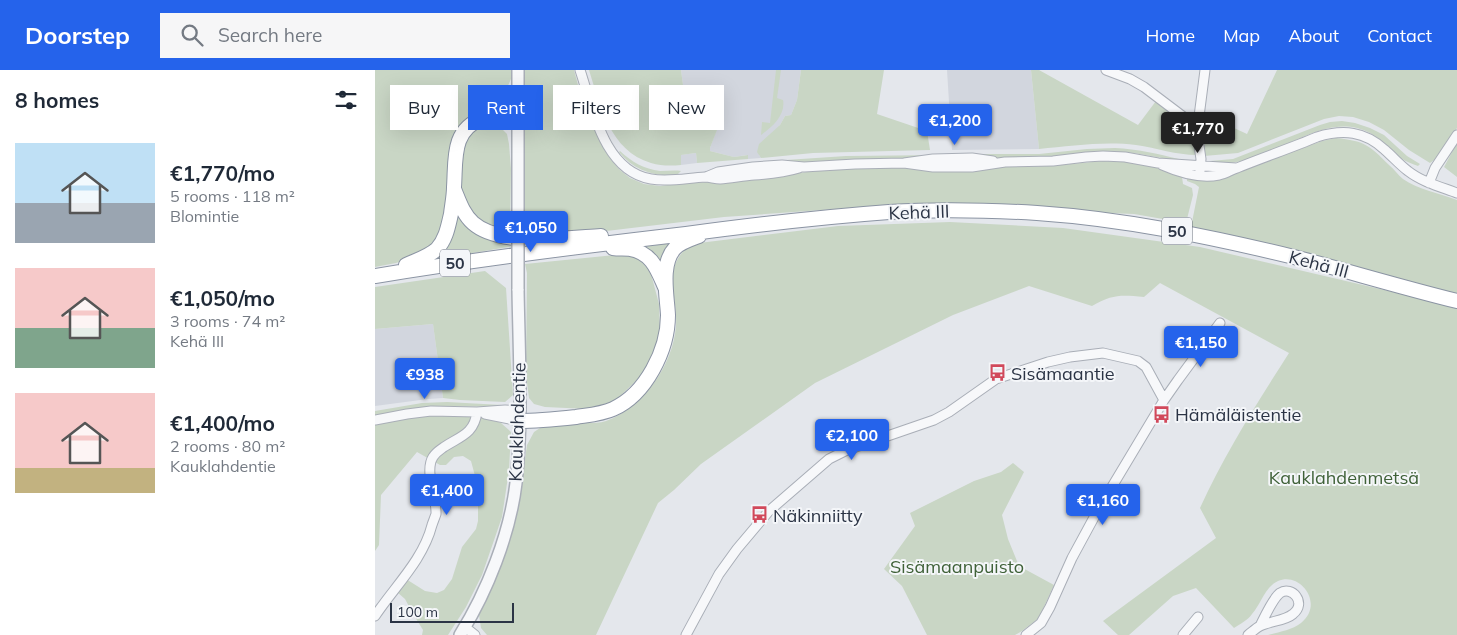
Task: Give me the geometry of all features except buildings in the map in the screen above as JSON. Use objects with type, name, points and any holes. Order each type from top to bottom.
[{"type":"highway","points":[[381,275],[428,256],[440,244],[448,230],[454,189],[455,154],[461,136],[468,127]]},
{"type":"highway","points":[[454,189],[465,213],[472,222],[494,234],[535,239],[603,236],[635,240]]},
{"type":"highway","name":"Kehä III","points":[[381,275],[426,267],[808,219],[890,212],[973,210],[1039,213],[1103,220],[1205,237],[1299,258],[1457,301]]},
{"type":"highway","points":[[519,416],[584,416],[596,414],[615,408],[639,390],[657,363],[666,335],[668,318],[665,287],[670,257],[675,248],[683,242],[713,230]]},
{"type":"highway","points":[[598,245],[629,249],[646,255],[655,266],[665,287]]},
{"type":"street","name":"Kauklahdentie","points":[[518,70],[518,85]]},
{"type":"street","points":[[580,70],[600,131],[612,153],[631,173],[653,180],[707,177],[717,172],[753,167],[904,163],[933,159],[972,158],[1005,162],[1053,161],[1103,156],[1125,157],[1158,163],[1236,168]]},
{"type":"street","points":[[1106,70],[1130,79],[1144,87],[1185,118],[1197,132]]},
{"type":"street","points":[[1199,176],[1201,159],[1197,132],[1205,70]]},
{"type":"street","name":"Kauklahdentie","points":[[462,631],[492,571],[504,535],[515,485],[519,416],[518,130]]},
{"type":"street","points":[[1158,163],[1175,171],[1199,176],[1221,175],[1331,133],[1355,133],[1383,148],[1409,172],[1429,183],[1457,193]]},
{"type":"street","points":[[1429,183],[1435,168],[1457,135]]},
{"type":"street","points":[[1026,635],[1041,624],[1072,558],[1098,510],[1178,380],[1220,323]]},
{"type":"street","points":[[686,635],[719,574],[769,511],[829,459],[847,450],[934,420],[949,412],[996,379],[1048,362],[1070,358],[1103,353],[1138,361],[1146,367],[1165,400]]},
{"type":"street","points":[[375,420],[431,411],[477,412],[505,410],[519,416]]},
{"type":"street","points":[[375,616],[385,600],[418,559],[430,533],[436,514],[430,468],[432,458],[437,452],[472,428],[477,412]]},
{"type":"street","points":[[1247,635],[1259,626],[1291,616],[1296,612],[1299,607],[1299,601],[1295,594],[1289,591],[1281,592],[1259,626]]},
{"type":"street","points":[[1183,635],[1198,617]]},
{"type":"street","points":[[462,631],[475,635]]},
{"type":"shaded area","points":[[681,70],[801,70],[797,100],[791,115],[785,116],[759,155],[761,158],[748,159],[747,155],[734,157],[710,151],[717,130],[724,130],[724,85],[683,85]]},
{"type":"shaded area","points":[[947,70],[1031,70],[1039,149],[952,150]]},
{"type":"shaded area","points":[[696,153],[697,163],[681,165],[680,155]]},
{"type":"shaded area","points":[[433,324],[443,398],[375,406],[375,329]]},
{"type":"green space","points":[[375,70],[513,70],[508,85],[468,85],[468,119],[458,127],[458,85],[390,85],[390,130],[456,130],[449,154],[446,206],[438,238],[421,254],[396,263],[375,267]]},
{"type":"green space","points":[[524,70],[574,70],[578,85],[553,85],[553,130],[596,130],[612,161],[630,178],[644,184],[660,186],[731,181],[852,168],[901,167],[918,169],[1049,166],[1103,161],[1128,162],[1152,166],[1182,177],[1183,184],[1192,188],[1193,195],[1186,223],[1134,214],[1026,205],[966,203],[879,206],[724,217],[598,232],[524,234],[524,130],[543,130],[543,85],[524,85]]},
{"type":"green space","points":[[589,70],[681,70],[683,85],[649,85],[649,130],[717,130],[710,151],[734,157],[748,155],[748,159],[697,163],[696,153],[681,155],[681,165],[670,166],[651,163],[637,157],[616,138],[612,130],[639,130],[639,85],[594,85]]},
{"type":"green space","points":[[776,70],[781,70],[777,98],[783,100],[783,110],[774,124],[761,135],[762,122],[770,123]]},
{"type":"green space","points":[[801,70],[884,70],[877,114],[927,131],[930,150],[813,153],[761,158],[757,152],[759,144],[780,125],[785,116],[791,115],[797,100]]},
{"type":"green space","points":[[1031,70],[1039,70],[1138,125],[1156,101],[1193,129],[1197,155],[1124,144],[1087,144],[1039,149]]},
{"type":"green space","points":[[1277,70],[1457,70],[1457,128],[1437,158],[1430,163],[1409,150],[1384,130],[1369,122],[1353,117],[1339,116],[1324,119],[1238,153],[1204,156],[1206,115],[1247,134]]},
{"type":"green space","points":[[1342,121],[1370,128],[1384,135],[1407,156],[1420,164],[1418,166],[1409,163],[1365,131],[1357,128],[1343,127],[1318,131],[1246,160],[1222,164],[1210,163],[1210,161],[1233,159],[1320,125]]},
{"type":"green space","points":[[476,130],[503,130],[507,134],[511,169],[510,233],[490,227],[476,218],[462,195],[460,180],[462,159],[465,144]]},
{"type":"green space","points":[[1336,138],[1366,145],[1409,183],[1457,200],[1457,294],[1300,251],[1191,227],[1199,187],[1187,181],[1187,178],[1218,179],[1322,141]]},
{"type":"green space","points":[[1457,143],[1457,177],[1444,167]]},
{"type":"green space","points":[[1115,148],[1131,149],[1179,159],[1179,161],[1134,153],[1109,152],[1018,158],[959,154],[1039,154]]},
{"type":"green space","points":[[620,151],[634,162],[649,169],[681,171],[677,175],[661,175],[645,171],[631,163]]},
{"type":"green space","points":[[944,155],[858,161],[771,161],[846,156]]},
{"type":"green space","points":[[460,214],[527,244],[430,260],[455,215]]},
{"type":"green space","name":"Kauklahdenmetsä","points":[[950,222],[1063,228],[1200,247],[1457,307],[1457,635],[1268,635],[1301,623],[1308,615],[1311,607],[1307,591],[1294,581],[1286,579],[1278,581],[1270,587],[1250,616],[1234,628],[1196,588],[1173,596],[1129,635],[1118,635],[1103,621],[1216,538],[1200,508],[1231,448],[1289,353],[1160,283],[1144,297],[1117,296],[1092,306],[1029,286],[953,315],[815,383],[701,464],[658,503],[596,635],[487,635],[481,628],[479,615],[513,527],[527,445],[534,432],[540,428],[606,421],[620,415],[644,396],[662,370],[674,341],[676,314],[673,272],[682,253],[691,244],[838,226]]},
{"type":"green space","points":[[673,243],[662,269],[641,247]]},
{"type":"green space","points":[[615,255],[632,256],[644,263],[650,270],[659,304],[660,330],[656,346],[643,374],[613,403],[588,409],[545,407],[534,404],[529,398],[526,375],[527,273],[525,264]]},
{"type":"green space","points":[[485,271],[506,288],[513,395],[505,402],[443,398],[433,324],[375,329],[375,287]]},
{"type":"green space","points":[[447,402],[502,405],[501,407],[446,406],[421,408],[375,416],[375,411],[422,403]]},
{"type":"green space","points":[[449,414],[486,418],[501,423],[511,432],[509,470],[502,517],[482,575],[466,607],[448,635],[422,635],[423,630],[405,599],[397,592],[406,579],[425,591],[437,593],[444,590],[452,579],[462,547],[476,529],[478,521],[478,487],[471,461],[463,456],[454,457],[446,465],[440,465],[417,452],[381,495],[379,545],[375,551],[375,424],[404,418]]},
{"type":"green space","name":"Sisämaanpuisto","points":[[1013,463],[1024,472],[1002,515],[1008,539],[1019,566],[1054,585],[1039,618],[1015,635],[927,635],[902,586],[884,569],[915,526],[910,513],[974,481],[1001,472]]},
{"type":"place","name":"Sisämaantie","points":[[997,373]]},
{"type":"place","name":"Hämäläistentie","points":[[1161,414]]},
{"type":"place","name":"Näkinniitty","points":[[759,515]]}]
